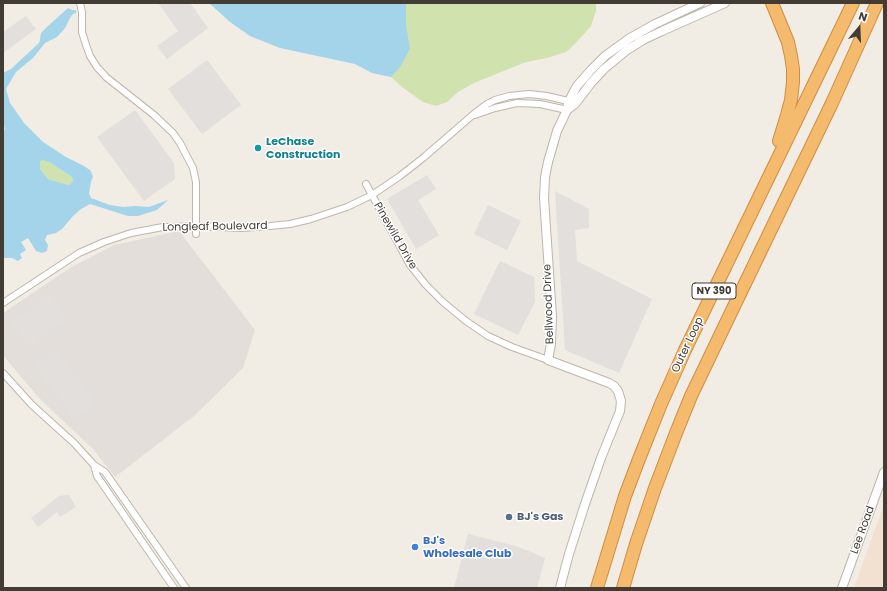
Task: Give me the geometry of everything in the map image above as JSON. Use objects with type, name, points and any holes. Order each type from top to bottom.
[{"type":"highway","points":[[760,195],[768,176],[786,120],[791,100],[793,82],[792,60],[789,47],[784,30],[772,3]]},
{"type":"highway","name":"Outer Loop","points":[[597,588],[625,496],[660,404],[853,3]]},
{"type":"highway","name":"NY 390","points":[[623,588],[652,494],[691,396],[835,97],[877,3]]},
{"type":"highway","points":[[865,31],[881,3]]},
{"type":"street","points":[[80,3],[82,12],[82,32],[90,56],[97,67],[165,124],[180,143],[193,168],[196,182],[196,234]]},
{"type":"street","name":"Bellwood Drive","points":[[560,588],[585,504],[601,458],[620,411],[621,401],[616,388],[609,383],[548,360],[551,347],[552,316],[545,220],[544,184],[546,169],[552,145],[560,123],[570,105],[574,90],[585,76],[613,49],[630,38],[646,28],[700,3]]},
{"type":"street","name":"Bellwood Drive","points":[[570,105],[612,62],[627,50],[643,40],[725,3]]},
{"type":"street","name":"Longleaf Boulevard","points":[[3,304],[52,270],[79,254],[104,242],[131,233],[163,227],[196,226],[249,228],[290,224],[331,213],[372,195],[406,172],[463,122],[484,111],[512,103],[570,105]]},
{"type":"street","name":"Pinewild Drive","points":[[366,184],[410,264],[440,300],[460,317],[488,336],[512,347],[548,360]]},
{"type":"street","points":[[3,373],[32,406],[74,443],[94,465],[105,472],[186,588]]},
{"type":"street","points":[[94,465],[97,476],[174,588]]},
{"type":"street","name":"Lee Road","points":[[842,588],[884,472]]},
{"type":"shaded area","points":[[158,3],[190,3],[208,28],[167,59],[157,46],[178,31]]},
{"type":"shaded area","points":[[26,16],[36,29],[3,53],[3,32]]},
{"type":"shaded area","points":[[207,60],[241,105],[202,134],[168,89]]},
{"type":"shaded area","points":[[135,110],[174,163],[175,179],[144,201],[97,137]]},
{"type":"shaded area","points":[[427,175],[436,189],[418,200],[439,235],[416,249],[387,199]]},
{"type":"shaded area","points":[[555,191],[589,209],[589,228],[575,230],[577,261],[652,299],[619,373],[565,350]]},
{"type":"shaded area","points":[[488,205],[521,221],[507,250],[474,234]]},
{"type":"shaded area","points":[[179,231],[255,330],[243,368],[194,416],[115,477],[93,449],[43,402],[3,355],[3,313],[70,268],[114,245]]},
{"type":"shaded area","points":[[500,261],[534,277],[535,302],[518,335],[474,314]]},
{"type":"shaded area","points":[[49,294],[67,318],[29,347],[11,322]]},
{"type":"shaded area","points":[[56,349],[96,403],[74,419],[34,365]]},
{"type":"shaded area","points":[[69,495],[76,507],[60,517],[57,512],[38,527],[31,518],[59,496]]},
{"type":"shaded area","points":[[884,504],[884,588],[854,588]]},
{"type":"shaded area","points":[[468,534],[516,546],[545,558],[537,588],[454,588]]},
{"type":"green space","points":[[406,3],[596,3],[596,11],[591,26],[566,52],[547,58],[526,62],[474,83],[458,92],[447,102],[436,106],[423,102],[391,77],[390,73],[406,25]]},
{"type":"green space","points":[[42,159],[72,177],[73,181],[69,185],[48,179],[40,169],[40,162]]},
{"type":"water","points":[[209,3],[406,3],[406,25],[410,49],[400,67],[391,77],[372,73],[355,64],[280,48],[250,36],[230,22]]},
{"type":"water","points":[[68,8],[76,10],[76,13],[73,14],[65,28],[57,37],[45,43],[33,58],[16,72],[6,89],[10,103],[24,123],[43,142],[90,170],[93,176],[89,193],[91,198],[110,205],[123,207],[149,207],[168,200],[157,210],[138,216],[128,216],[90,204],[73,216],[62,229],[56,233],[47,235],[45,240],[48,245],[47,251],[42,253],[36,251],[28,238],[21,242],[26,250],[20,254],[22,258],[18,261],[12,258],[3,258],[3,130],[5,130],[3,120],[3,73],[13,68],[39,45],[41,33]],"holes":[[[42,160],[49,162],[72,177],[73,181],[69,185],[48,179],[40,169],[40,162]]]},
{"type":"waterway","points":[[12,69],[40,43]]},
{"type":"place","name":"LeChase Construction","points":[[258,148]]},
{"type":"place","name":"BJ's Gas","points":[[509,517]]},
{"type":"place","name":"BJ's Wholesale Club","points":[[415,547]]}]
